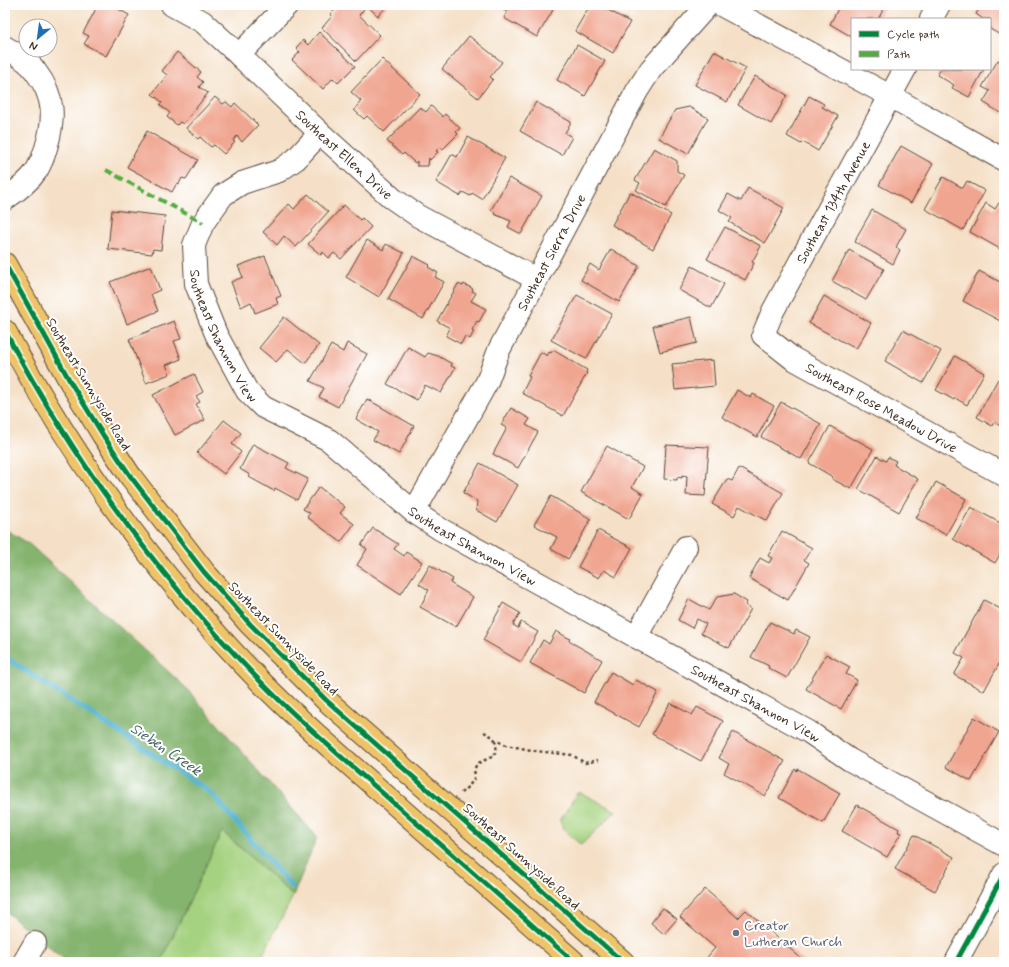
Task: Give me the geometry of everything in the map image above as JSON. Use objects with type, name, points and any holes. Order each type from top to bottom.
[{"type":"main road","name":"Southeast Sunnyside Road","points":[[5,264],[72,383],[103,435],[131,477],[204,572],[250,624],[326,700],[623,962]]},
{"type":"main road","points":[[5,331],[30,377],[72,446],[132,533],[208,625],[264,685],[322,739],[574,962]]},
{"type":"street","points":[[240,55],[287,5]]},
{"type":"street","name":"Southeast Sierra Drive","points":[[414,512],[488,382],[499,350],[637,91],[651,69],[708,5]]},
{"type":"street","points":[[721,5],[890,96],[1004,160]]},
{"type":"street","points":[[932,18],[939,5]]},
{"type":"street","name":"Southeast Ellen Drive","points":[[178,7],[203,22],[240,55],[320,133],[392,198],[418,216],[536,280]]},
{"type":"street","points":[[5,48],[18,55],[36,71],[48,92],[53,116],[49,140],[37,170],[26,182],[5,199]]},
{"type":"street","name":"Southeast 134th Avenue","points":[[763,335],[773,311],[904,70]]},
{"type":"street","name":"Southeast Shannon View","points":[[320,133],[296,158],[280,170],[242,183],[223,195],[202,223],[194,245],[196,284],[216,334],[247,391],[263,407],[329,440],[414,512],[440,529],[809,732],[850,760],[1004,845]]},
{"type":"street","name":"Southeast Rose Meadow Drive","points":[[763,335],[792,358],[1004,475]]},
{"type":"street","points":[[636,637],[686,547]]},
{"type":"street","points":[[956,962],[1004,874]]},
{"type":"street","points":[[24,962],[34,943]]},
{"type":"path","points":[[484,732],[493,737],[495,740],[515,748],[572,755],[585,763],[598,760]]},
{"type":"path","points":[[449,808],[474,779],[475,768],[478,764],[482,761],[490,759],[495,753],[495,740]]},
{"type":"green space","points":[[5,529],[28,543],[184,686],[317,837],[293,896],[222,831],[161,962],[67,962],[5,911]]},
{"type":"green space","points":[[577,793],[581,793],[616,811],[581,845],[566,831],[561,825],[560,821]]},
{"type":"green space","points":[[222,831],[293,896],[259,962],[161,962]]},
{"type":"building","points":[[5,5],[12,5],[5,18]]},
{"type":"building","points":[[98,5],[111,5],[129,15],[106,56],[84,44],[89,36],[83,33]]},
{"type":"building","points":[[339,5],[360,5],[364,9],[359,15],[380,35],[356,61],[322,28]]},
{"type":"building","points":[[366,5],[388,5],[378,16]]},
{"type":"building","points":[[547,5],[553,10],[537,37],[504,18],[507,12],[498,6]]},
{"type":"building","points":[[590,5],[599,5],[630,22],[613,53],[575,31]]},
{"type":"building","points":[[840,5],[886,5],[879,18],[851,18],[851,36],[830,24]]},
{"type":"building","points":[[981,5],[1004,5],[1004,37],[991,30],[991,18],[982,18],[976,14]]},
{"type":"building","points":[[319,32],[355,66],[338,83],[333,78],[323,89],[292,60],[300,52],[296,48],[303,40],[308,45]]},
{"type":"building","points":[[469,36],[502,62],[490,77],[493,79],[478,98],[442,69]]},
{"type":"building","points":[[577,45],[605,61],[585,96],[557,80]]},
{"type":"building","points":[[714,51],[746,68],[727,102],[695,85]]},
{"type":"building","points":[[177,52],[201,72],[197,77],[203,82],[199,87],[208,93],[183,124],[180,122],[177,125],[167,117],[170,113],[160,105],[162,102],[152,94],[167,75],[162,71]]},
{"type":"building","points":[[382,59],[420,94],[384,132],[367,116],[364,119],[354,110],[361,101],[351,92]]},
{"type":"building","points":[[998,60],[1004,63],[1004,111],[1002,114],[983,102],[990,91],[982,87]]},
{"type":"building","points":[[940,70],[983,70],[969,97],[952,88],[954,85],[937,75]]},
{"type":"building","points":[[755,76],[787,95],[771,124],[738,105]]},
{"type":"building","points":[[809,96],[824,104],[822,107],[838,116],[818,151],[803,142],[801,144],[787,136]]},
{"type":"building","points":[[215,97],[223,104],[226,102],[232,107],[235,103],[258,125],[242,142],[237,136],[233,141],[235,142],[224,154],[214,145],[211,147],[200,137],[198,139],[186,128]]},
{"type":"building","points":[[536,102],[571,122],[565,133],[572,137],[562,155],[520,131]]},
{"type":"building","points":[[431,106],[443,117],[445,114],[460,128],[456,132],[458,134],[443,149],[440,147],[436,151],[438,152],[430,160],[429,158],[428,166],[417,166],[417,161],[415,163],[404,153],[402,155],[387,141],[420,107],[426,112]]},
{"type":"building","points":[[689,107],[708,118],[688,154],[659,138],[675,110]]},
{"type":"building","points":[[147,131],[198,160],[186,179],[182,178],[172,192],[127,167]]},
{"type":"building","points":[[468,137],[505,158],[482,199],[472,193],[470,196],[463,192],[460,196],[436,182],[452,154],[457,157]]},
{"type":"building","points":[[901,146],[933,164],[911,203],[879,185]]},
{"type":"building","points":[[654,148],[677,161],[677,171],[684,175],[666,207],[636,190],[640,183],[635,180]]},
{"type":"building","points":[[943,177],[963,188],[967,181],[985,191],[963,230],[925,209]]},
{"type":"building","points":[[509,178],[542,196],[521,234],[508,227],[511,221],[494,214],[495,212],[491,210]]},
{"type":"building","points":[[748,188],[784,208],[765,243],[729,222],[732,218],[719,210],[728,194],[741,201]]},
{"type":"building","points":[[630,192],[671,215],[653,249],[612,225]]},
{"type":"building","points":[[308,194],[328,212],[296,247],[284,236],[277,245],[263,232],[289,204],[294,209]]},
{"type":"building","points":[[986,203],[995,209],[999,203],[1004,205],[1004,247],[1002,250],[970,232]]},
{"type":"building","points":[[344,205],[360,220],[362,218],[371,227],[341,259],[334,253],[329,258],[323,252],[321,255],[308,244]]},
{"type":"building","points":[[112,210],[165,216],[161,250],[153,249],[152,254],[108,249]]},
{"type":"building","points":[[872,210],[906,229],[896,247],[900,250],[893,264],[855,242]]},
{"type":"building","points":[[725,227],[761,246],[752,262],[754,263],[745,280],[707,259]]},
{"type":"building","points":[[367,240],[383,250],[386,244],[404,253],[379,297],[346,277]]},
{"type":"building","points":[[611,249],[639,266],[619,302],[581,280],[590,264],[599,270]]},
{"type":"building","points":[[849,250],[884,269],[866,300],[832,281]]},
{"type":"building","points":[[265,256],[281,296],[276,298],[278,304],[255,313],[251,302],[241,307],[231,282],[243,277],[238,266]]},
{"type":"building","points":[[413,256],[430,265],[428,267],[438,273],[435,277],[444,282],[423,319],[388,299]]},
{"type":"building","points":[[151,266],[160,290],[151,294],[158,311],[127,324],[110,282]]},
{"type":"building","points":[[692,266],[724,284],[711,308],[679,290]]},
{"type":"building","points":[[979,271],[1004,284],[1004,323],[963,301]]},
{"type":"building","points":[[458,284],[463,286],[464,284],[473,289],[472,291],[476,293],[471,301],[486,309],[479,322],[477,321],[472,330],[474,331],[470,339],[465,336],[461,344],[446,336],[450,328],[437,321]]},
{"type":"building","points":[[577,295],[612,314],[586,359],[551,340]]},
{"type":"building","points":[[824,296],[871,323],[856,349],[809,323]]},
{"type":"building","points":[[284,317],[319,345],[305,363],[288,349],[276,362],[259,348]]},
{"type":"building","points":[[691,317],[697,343],[660,352],[653,326]]},
{"type":"building","points":[[174,321],[181,339],[174,341],[181,359],[166,365],[170,374],[146,383],[129,339]]},
{"type":"building","points":[[903,330],[941,351],[923,383],[885,361]]},
{"type":"building","points":[[347,343],[367,354],[338,407],[319,397],[324,388],[310,381],[331,345],[343,352]]},
{"type":"building","points":[[408,347],[425,357],[428,353],[438,356],[452,364],[451,366],[455,368],[441,393],[425,385],[417,400],[387,384]]},
{"type":"building","points":[[553,350],[587,370],[587,373],[563,416],[522,393],[530,377],[528,376],[541,352],[547,356],[549,352],[551,353]]},
{"type":"building","points":[[955,356],[984,373],[967,405],[936,390]]},
{"type":"building","points":[[713,360],[715,386],[675,390],[672,364]]},
{"type":"building","points":[[194,374],[203,392],[196,396],[200,402],[196,404],[205,420],[175,435],[153,395]]},
{"type":"building","points":[[998,379],[1004,382],[1004,428],[994,422],[992,426],[977,417]]},
{"type":"building","points":[[737,390],[751,398],[753,394],[774,406],[757,437],[722,417]]},
{"type":"building","points":[[367,399],[414,426],[399,454],[373,440],[378,432],[356,419]]},
{"type":"building","points":[[781,402],[821,424],[801,459],[761,437]]},
{"type":"building","points":[[511,408],[530,419],[526,425],[538,432],[518,468],[493,454],[507,428],[501,425]]},
{"type":"building","points":[[224,420],[241,433],[232,444],[241,452],[224,474],[197,453]]},
{"type":"building","points":[[830,426],[873,449],[851,489],[832,479],[833,477],[809,463]]},
{"type":"building","points":[[253,444],[289,463],[286,468],[308,479],[297,500],[275,488],[274,491],[249,477],[250,475],[240,469]]},
{"type":"building","points":[[666,445],[709,447],[705,496],[686,495],[687,476],[682,475],[682,478],[677,477],[677,480],[664,479]]},
{"type":"building","points":[[607,446],[643,467],[632,487],[643,494],[629,519],[581,492]]},
{"type":"building","points":[[877,456],[886,461],[888,457],[896,461],[894,465],[918,479],[899,512],[858,489]]},
{"type":"building","points":[[480,463],[518,485],[497,522],[476,510],[477,501],[463,493]]},
{"type":"building","points":[[739,468],[783,493],[767,521],[739,506],[734,516],[712,504],[727,479],[732,481]]},
{"type":"building","points":[[936,482],[966,499],[946,535],[916,518]]},
{"type":"building","points":[[319,487],[345,507],[340,513],[354,524],[341,542],[307,517],[310,513],[303,509]]},
{"type":"building","points":[[551,496],[591,519],[568,559],[551,549],[557,537],[534,525]]},
{"type":"building","points":[[971,507],[1004,525],[1004,547],[995,563],[953,539]]},
{"type":"building","points":[[373,528],[398,544],[394,549],[404,556],[406,552],[422,562],[401,594],[357,565],[367,549],[361,545]]},
{"type":"building","points":[[598,530],[632,548],[616,577],[604,570],[599,578],[578,567]]},
{"type":"building","points":[[782,531],[812,548],[804,560],[809,563],[788,600],[749,578],[760,558],[769,563],[772,558],[768,556]]},
{"type":"building","points":[[430,565],[453,579],[450,583],[473,597],[456,627],[420,607],[429,590],[419,584]]},
{"type":"building","points":[[734,594],[747,602],[745,605],[751,609],[729,648],[701,633],[706,624],[697,619],[692,628],[678,620],[689,599],[709,610],[717,597]]},
{"type":"building","points":[[984,600],[1004,611],[1004,655],[984,691],[954,675],[964,658],[955,653]]},
{"type":"building","points":[[503,603],[520,613],[513,625],[518,628],[521,622],[538,632],[521,662],[483,640]]},
{"type":"building","points":[[770,622],[794,634],[796,630],[810,637],[787,678],[768,668],[769,666],[751,657]]},
{"type":"building","points":[[556,631],[570,639],[569,641],[602,660],[584,693],[530,663],[543,640],[549,644]]},
{"type":"building","points":[[826,654],[850,667],[846,674],[857,680],[841,709],[806,689]]},
{"type":"building","points":[[611,672],[633,685],[636,680],[658,692],[639,727],[594,702]]},
{"type":"building","points":[[670,703],[692,715],[697,707],[723,721],[701,761],[652,734]]},
{"type":"building","points":[[974,717],[999,732],[971,781],[946,767]]},
{"type":"building","points":[[733,732],[785,761],[765,796],[724,773],[729,764],[719,758]]},
{"type":"building","points":[[795,769],[797,771],[798,769],[840,793],[823,823],[779,798]]},
{"type":"building","points":[[857,805],[899,829],[898,832],[901,833],[887,857],[842,831]]},
{"type":"building","points":[[914,835],[954,857],[935,891],[895,869]]},
{"type":"building","name":"Creator Lutheran Church","points":[[705,889],[738,918],[746,910],[804,961],[703,962],[715,948],[680,917]]},
{"type":"building","points":[[663,908],[677,919],[664,934],[651,923]]},
{"type":"waterway","name":"Sieben Creek","points":[[5,657],[210,792],[292,887]]},
{"type":"marked path","points":[[106,170],[203,223]]},
{"type":"cycle path","points":[[5,264],[71,383],[131,477],[204,572],[250,624],[326,700],[623,962]]},
{"type":"cycle path","points":[[5,331],[60,426],[121,517],[189,603],[225,644],[308,728],[574,962]]},
{"type":"cycle path","points":[[956,962],[1004,874]]},
{"type":"place","name":"Creator Lutheran Church","points":[[736,933]]}]
